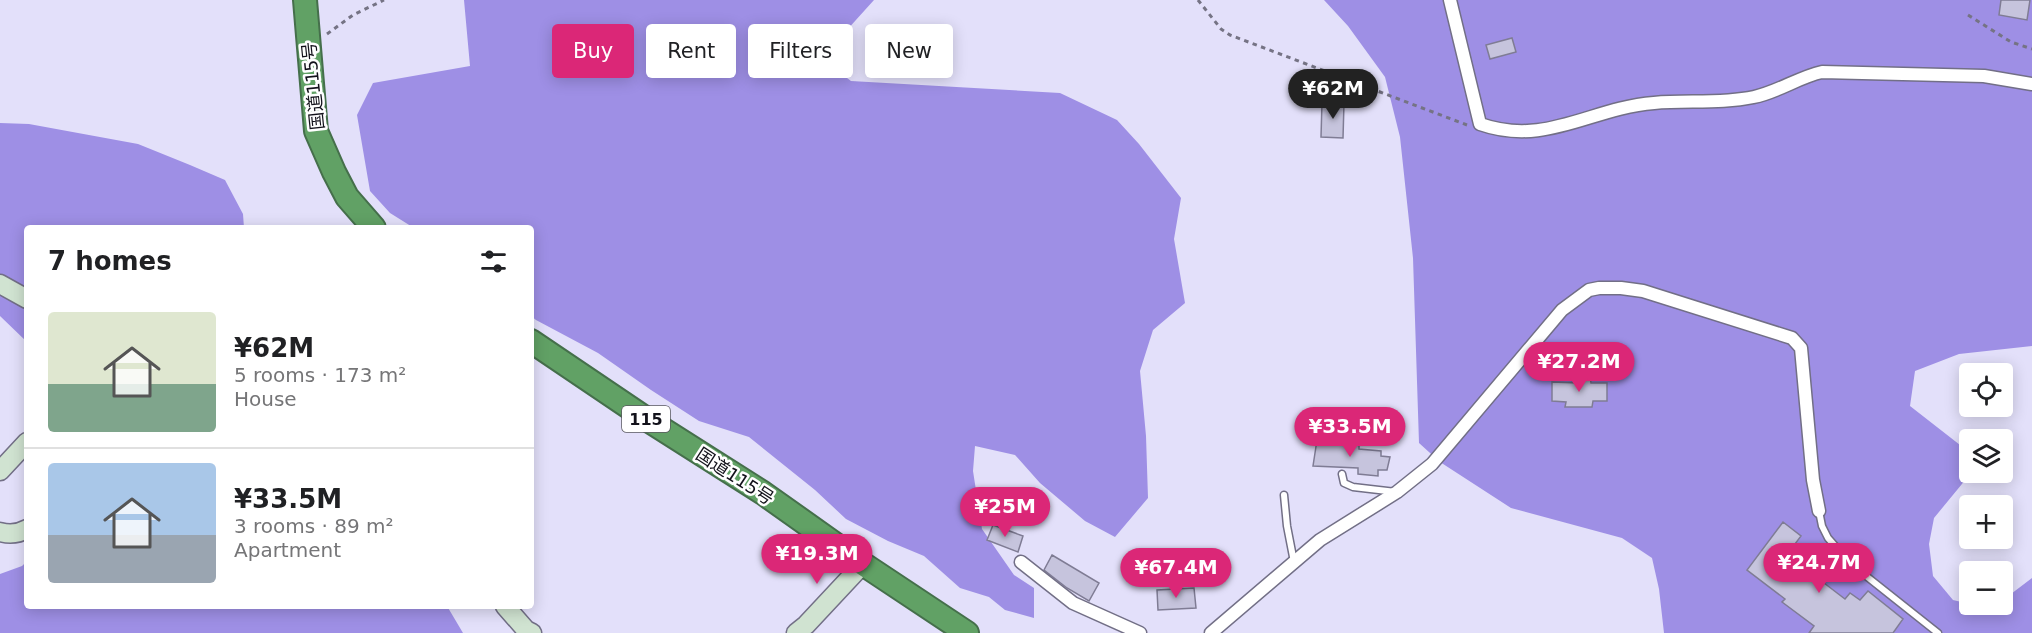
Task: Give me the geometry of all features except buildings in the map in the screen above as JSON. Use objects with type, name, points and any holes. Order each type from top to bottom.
[{"type":"highway","name":"国道115号","points":[[304,0],[316,131],[348,197],[371,225]]},
{"type":"highway","name":"国道115号","points":[[534,343],[648,420],[763,492],[863,564],[967,633]]},
{"type":"main road","points":[[0,284],[24,297]]},
{"type":"main road","points":[[0,471],[24,445]]},
{"type":"main road","points":[[0,532],[9,535],[24,531]]},
{"type":"main road","points":[[796,633],[863,564]]},
{"type":"main road","points":[[508,609],[526,630],[532,633]]},
{"type":"street","points":[[1450,0],[1480,124],[1495,129],[1520,132],[1545,130],[1631,106],[1756,97],[1822,72],[1984,76],[2032,84]]},
{"type":"street","points":[[1211,633],[1320,540],[1419,477],[1440,456],[1562,310],[1589,290],[1621,288],[1643,291],[1792,338],[1798,343],[1805,373],[1813,480],[1819,511]]},
{"type":"street","points":[[1022,562],[1073,603],[1140,633]]},
{"type":"lane","points":[[1342,474],[1344,483],[1353,487],[1397,492]]},
{"type":"lane","points":[[1284,495],[1294,562]]},
{"type":"lane","points":[[1819,511],[1822,526],[1828,538],[1851,564],[1938,633]]},
{"type":"path","points":[[308,46],[353,15],[384,0]]},
{"type":"path","points":[[1198,0],[1221,29],[1230,35],[1472,127],[1480,124]]},
{"type":"path","points":[[1968,15],[2012,42],[2032,49]]},
{"type":"shaded area","points":[[464,0],[874,0],[852,24],[748,24],[748,78],[847,78],[851,81],[1060,93],[1117,120],[1181,198],[1174,239],[1185,303],[1153,330],[1140,371],[1146,436],[1148,498],[1115,537],[1085,521],[1040,483],[1015,455],[975,446],[973,471],[982,529],[1014,575],[1034,588],[1034,618],[1005,610],[989,597],[960,588],[924,556],[888,541],[846,519],[815,490],[749,437],[699,421],[598,353],[534,318],[534,225],[409,225],[390,213],[370,191],[357,115],[373,83],[470,66]]},
{"type":"shaded area","points":[[1324,0],[2032,0],[2032,346],[1959,354],[1915,371],[1910,406],[1959,444],[1959,483],[1963,483],[1934,518],[1929,544],[1933,576],[1953,600],[1959,601],[1959,615],[2013,615],[2013,592],[2032,578],[2032,633],[1664,633],[1659,589],[1652,558],[1622,538],[1511,508],[1440,462],[1419,443],[1413,258],[1400,137],[1385,77],[1348,26]]},
{"type":"shaded area","points":[[0,123],[29,124],[138,144],[225,180],[243,214],[244,225],[24,225],[24,339],[0,316]]},
{"type":"shaded area","points":[[24,564],[24,609],[449,609],[463,633],[0,633],[0,574]]}]
